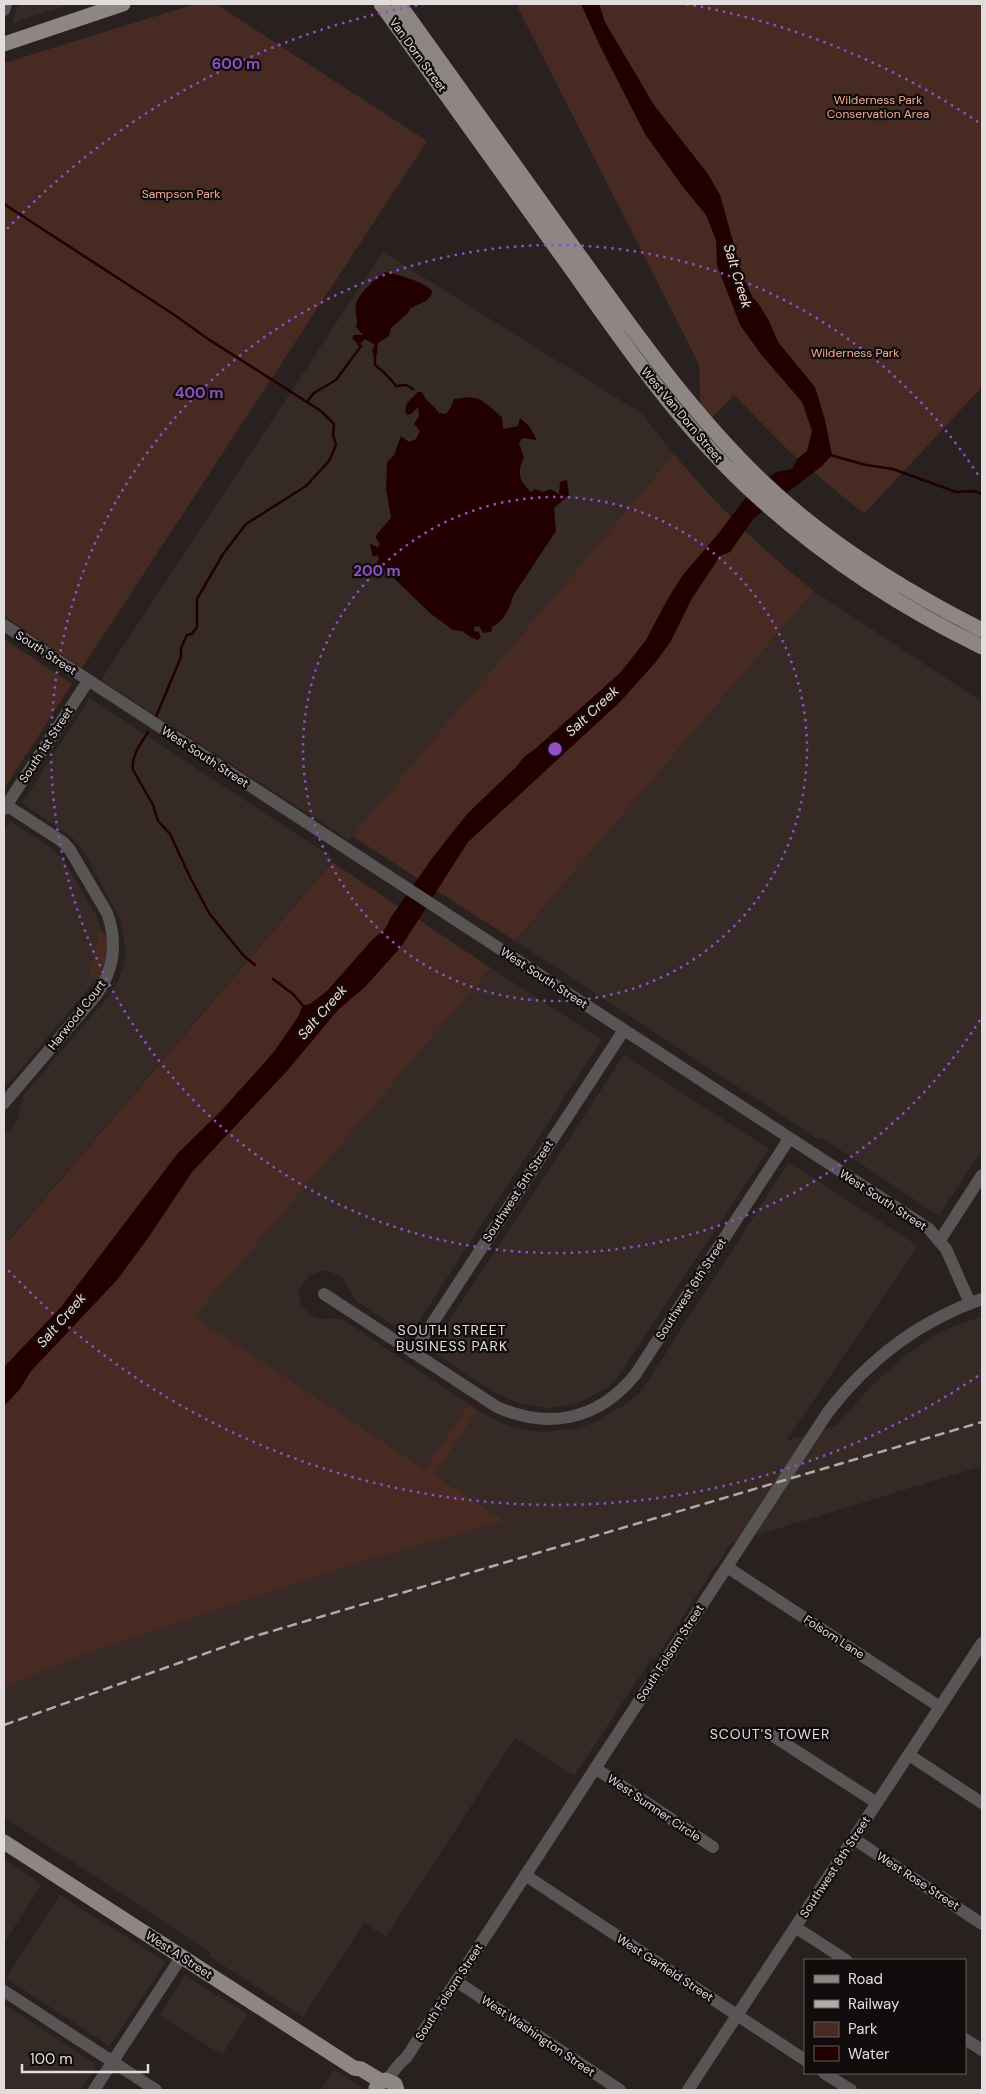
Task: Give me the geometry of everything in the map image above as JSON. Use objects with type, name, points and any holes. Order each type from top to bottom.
[{"type":"main road","points":[[4,44],[123,4]]},
{"type":"main road","name":"Van Dorn Street","points":[[381,4],[455,106]]},
{"type":"main road","name":"Van Dorn Street","points":[[398,4],[462,92]]},
{"type":"main road","name":"West Van Dorn Street","points":[[462,92],[745,486],[807,538],[892,598],[939,625],[982,646]]},
{"type":"main road","name":"West Van Dorn Street","points":[[455,106],[638,363],[678,413],[822,532],[909,591],[982,630]]},
{"type":"main road","name":"West A Street","points":[[4,1842],[354,2068],[358,2074],[385,2086]]},
{"type":"street","points":[[4,10],[6,4]]},
{"type":"street","name":"South Street","points":[[4,625],[88,681]]},
{"type":"street","name":"South 1st Street","points":[[5,807],[88,681]]},
{"type":"street","name":"West South Street","points":[[88,681],[929,1229],[940,1240],[976,1301]]},
{"type":"street","name":"Harwood Court","points":[[4,1103],[97,994],[108,974],[114,947],[107,913],[70,850],[63,842],[5,807]]},
{"type":"street","name":"Southwest 5th Street","points":[[413,1352],[624,1030]]},
{"type":"street","name":"Southwest 6th Street","points":[[324,1294],[510,1413],[541,1419],[573,1416],[588,1412],[614,1396],[635,1375],[789,1139]]},
{"type":"street","points":[[940,1240],[982,1176]]},
{"type":"street","name":"South Folsom Street","points":[[385,2086],[406,2065],[406,2058],[828,1412],[863,1371],[904,1337],[948,1312],[976,1301]]},
{"type":"street","name":"Folsom Lane","points":[[727,1566],[940,1707]]},
{"type":"street","name":"Southwest 8th Street","points":[[688,2090],[940,1707],[977,1662],[982,1643]]},
{"type":"street","points":[[773,1736],[877,1803]]},
{"type":"street","points":[[908,1755],[982,1803]]},
{"type":"street","name":"West Sumner Circle","points":[[595,1768],[713,1847]]},
{"type":"street","name":"West Rose Street","points":[[854,1839],[982,1924]]},
{"type":"street","name":"West Garfield Street","points":[[525,1876],[804,2059]]},
{"type":"street","points":[[796,1927],[844,1959]]},
{"type":"street","points":[[94,2090],[182,1956]]},
{"type":"street","name":"West Washington Street","points":[[456,1981],[620,2090]]},
{"type":"street","points":[[4,1991],[156,2090]]},
{"type":"street","points":[[966,2040],[982,2050]]},
{"type":"street","points":[[826,2074],[851,2090]]},
{"type":"shaded area","points":[[19,4],[71,4],[12,23]]},
{"type":"shaded area","points":[[383,252],[641,413],[674,454],[349,840],[101,680]]},
{"type":"shaded area","points":[[814,591],[982,702],[982,1150],[939,1216],[821,1137],[819,1140],[515,941]]},
{"type":"shaded area","points":[[90,698],[334,859],[8,1240],[4,1237],[4,1133],[11,1129],[18,1119],[23,1096],[108,997],[118,981],[125,962],[121,921],[84,852],[73,838],[22,803]]},
{"type":"shaded area","points":[[10,821],[49,846],[63,859],[96,915],[104,936],[100,970],[94,982],[11,1081],[4,1085],[4,830]]},
{"type":"shaded area","points":[[491,968],[602,1040],[413,1330],[404,1333],[356,1301],[343,1278],[331,1272],[324,1270],[310,1275],[301,1286],[299,1293],[300,1304],[310,1315],[322,1319],[334,1318],[344,1320],[469,1404],[426,1469],[193,1317]]},
{"type":"shaded area","points":[[624,1055],[769,1149],[618,1377],[607,1388],[580,1402],[565,1406],[547,1408],[518,1403],[497,1394],[430,1350]]},
{"type":"shaded area","points":[[789,1162],[918,1246],[786,1441],[836,1426],[870,1387],[906,1355],[944,1330],[982,1316],[982,1466],[731,1543],[655,1659],[652,1658],[574,1776],[515,1738],[386,1937],[364,1923],[303,2017],[209,1956],[210,1953],[181,1933],[4,1817],[4,1687],[97,1650],[358,1563],[505,1521],[435,1475],[478,1410],[495,1420],[513,1427],[544,1432],[578,1428],[595,1422],[626,1404],[639,1393],[647,1382]]},
{"type":"shaded area","points":[[4,1859],[42,1884],[4,1943]]},
{"type":"shaded area","points":[[60,1895],[166,1962],[109,2046],[6,1978]]},
{"type":"shaded area","points":[[185,1975],[248,2015],[222,2055],[160,2015]]},
{"type":"shaded area","points":[[4,2004],[97,2065],[81,2090],[4,2090]]},
{"type":"shaded area","points":[[334,2070],[364,2089],[364,2090],[321,2090]]},
{"type":"green space","name":"Sampson Park","points":[[195,4],[216,4],[427,141],[82,668],[4,616],[4,63]]},
{"type":"green space","name":"Wilderness Park","points":[[516,4],[982,4],[982,387],[864,514],[791,453],[734,395],[701,429],[699,364]]},
{"type":"green space","points":[[674,454],[740,526],[814,591],[515,941],[352,836]]},
{"type":"green space","points":[[4,639],[72,684],[4,789]]},
{"type":"green space","points":[[332,862],[491,968],[194,1317],[425,1469],[469,1404],[478,1410],[435,1475],[505,1521],[358,1563],[97,1650],[4,1687],[4,1237],[9,1240]]},
{"type":"green space","points":[[99,931],[104,933],[108,944],[106,959],[101,973],[99,978],[95,980],[89,974],[95,956]]},
{"type":"water","name":"Salt Creek","points":[[581,4],[599,4],[605,22],[654,105],[708,174],[720,195],[743,277],[753,298],[769,321],[778,342],[815,387],[825,420],[832,455],[822,466],[754,518],[730,552],[720,556],[691,600],[671,641],[655,663],[620,702],[468,842],[401,947],[365,987],[338,1010],[287,1071],[192,1172],[148,1238],[117,1280],[31,1371],[20,1389],[4,1406],[4,1367],[61,1307],[178,1153],[221,1111],[273,1053],[298,1017],[302,1007],[310,1004],[327,991],[372,940],[385,929],[391,917],[433,857],[468,813],[524,757],[621,672],[646,640],[682,576],[747,496],[776,472],[792,469],[797,459],[807,451],[812,431],[802,402],[760,353],[740,325],[717,265],[716,240],[706,215],[683,187],[645,134],[600,46]]},
{"type":"water","points":[[385,272],[417,282],[432,291],[431,296],[426,301],[411,308],[391,328],[389,336],[378,343],[377,354],[373,354],[372,350],[375,345],[365,339],[358,344],[352,338],[354,335],[363,335],[356,327],[356,304],[364,291]]},
{"type":"water","points":[[418,392],[422,392],[439,413],[446,414],[454,399],[470,397],[481,400],[502,417],[503,429],[518,426],[520,418],[529,426],[537,440],[522,438],[519,444],[524,458],[520,468],[520,476],[524,484],[531,492],[535,489],[543,492],[550,489],[559,494],[560,482],[567,480],[569,495],[554,508],[556,531],[513,596],[506,614],[492,627],[491,632],[483,633],[479,626],[474,627],[474,631],[479,632],[481,637],[478,640],[462,631],[453,630],[431,614],[377,562],[379,559],[377,555],[373,557],[370,544],[378,547],[380,544],[376,538],[377,534],[391,518],[386,489],[387,462],[394,455],[401,436],[409,442],[416,439],[420,431],[414,424],[419,416],[418,407],[411,414],[407,415],[405,411],[407,403]]},
{"type":"waterway","points":[[4,204],[321,411],[334,424],[333,435],[336,445],[329,461],[306,486],[246,524],[223,554],[197,599],[197,627],[192,634],[187,635],[181,648],[181,657],[155,719]]},
{"type":"waterway","points":[[307,402],[314,393],[336,380],[361,346],[358,344]]},
{"type":"waterway","points":[[375,354],[375,365],[396,386],[406,385],[413,389]]},
{"type":"waterway","points":[[830,455],[866,465],[893,469],[956,492],[974,491],[982,494]]},
{"type":"waterway","points":[[148,732],[135,755],[133,770],[153,805],[158,821],[170,834],[209,913],[243,955],[255,965]]},
{"type":"waterway","points":[[273,979],[293,994],[305,1008]]},
{"type":"railway","points":[[4,1725],[252,1637],[982,1422]]},
{"type":"district","name":"SOUTH STREET BUSINESS PARK","points":[[452,1338]]},
{"type":"district","name":"SCOUT'S TOWER","points":[[770,1734]]},
{"type":"park label","name":"Wilderness Park Conservation Area","points":[[878,107]]}]
